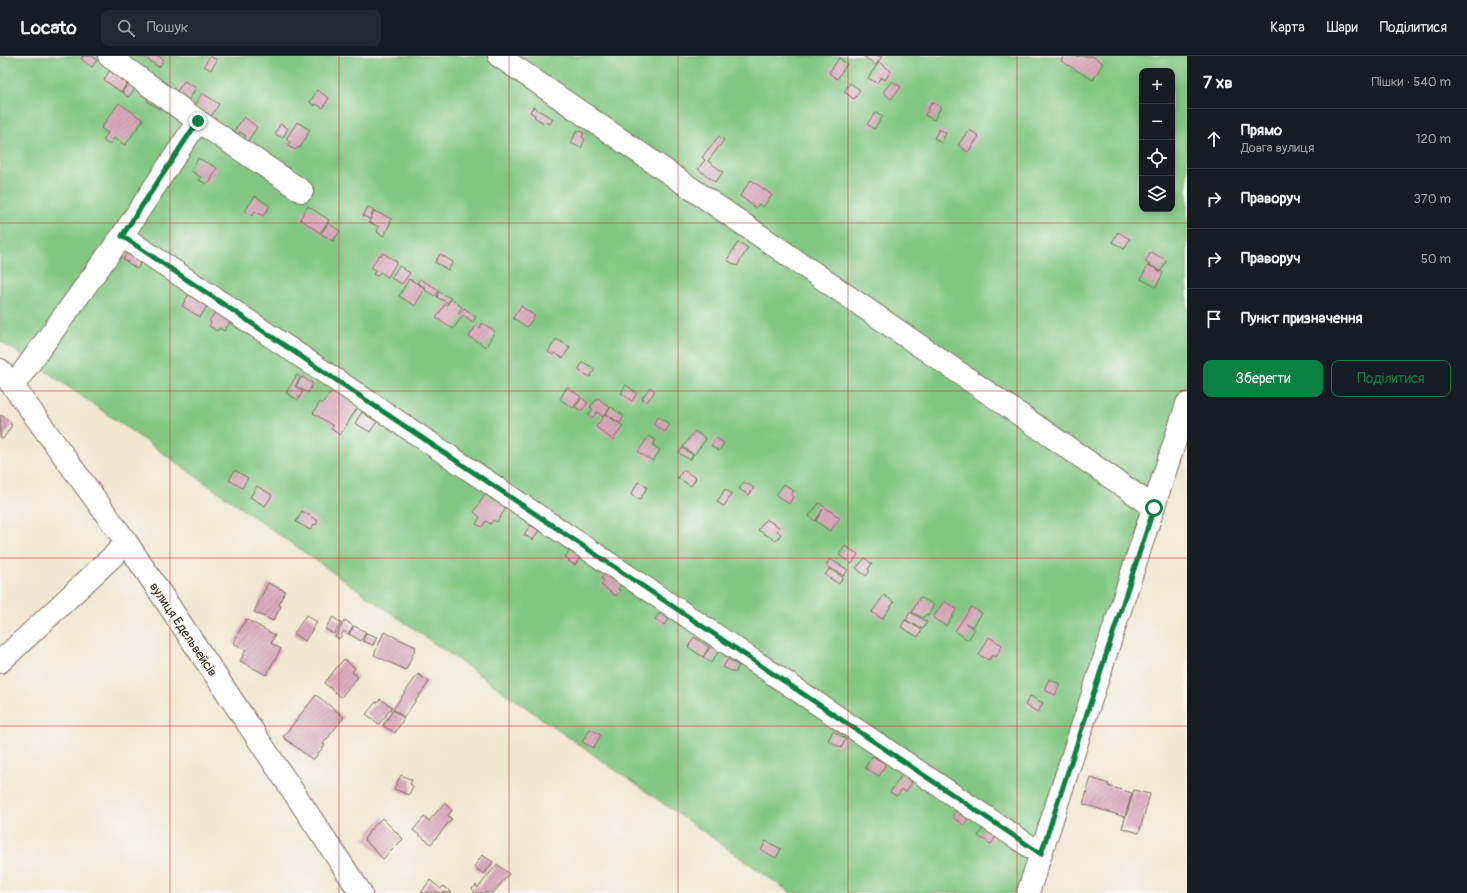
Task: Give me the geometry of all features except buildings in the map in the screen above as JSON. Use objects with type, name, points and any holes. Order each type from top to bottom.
[{"type":"street","points":[[109,56],[198,121],[302,191]]},
{"type":"street","points":[[499,56],[1154,508]]},
{"type":"street","points":[[7,378],[122,236],[198,121]]},
{"type":"street","points":[[122,236],[1041,854]]},
{"type":"street","name":"вулиця Едельвейсів","points":[[7,378],[127,543],[361,893]]},
{"type":"street","points":[[1028,893],[1187,404]]},
{"type":"street","points":[[0,662],[127,543]]},
{"type":"green space","points":[[0,56],[1187,56],[1187,382],[1020,893],[791,893],[37,365],[0,341]]},
{"type":"route","points":[[198,121],[122,236],[1041,854],[1154,508]]}]
